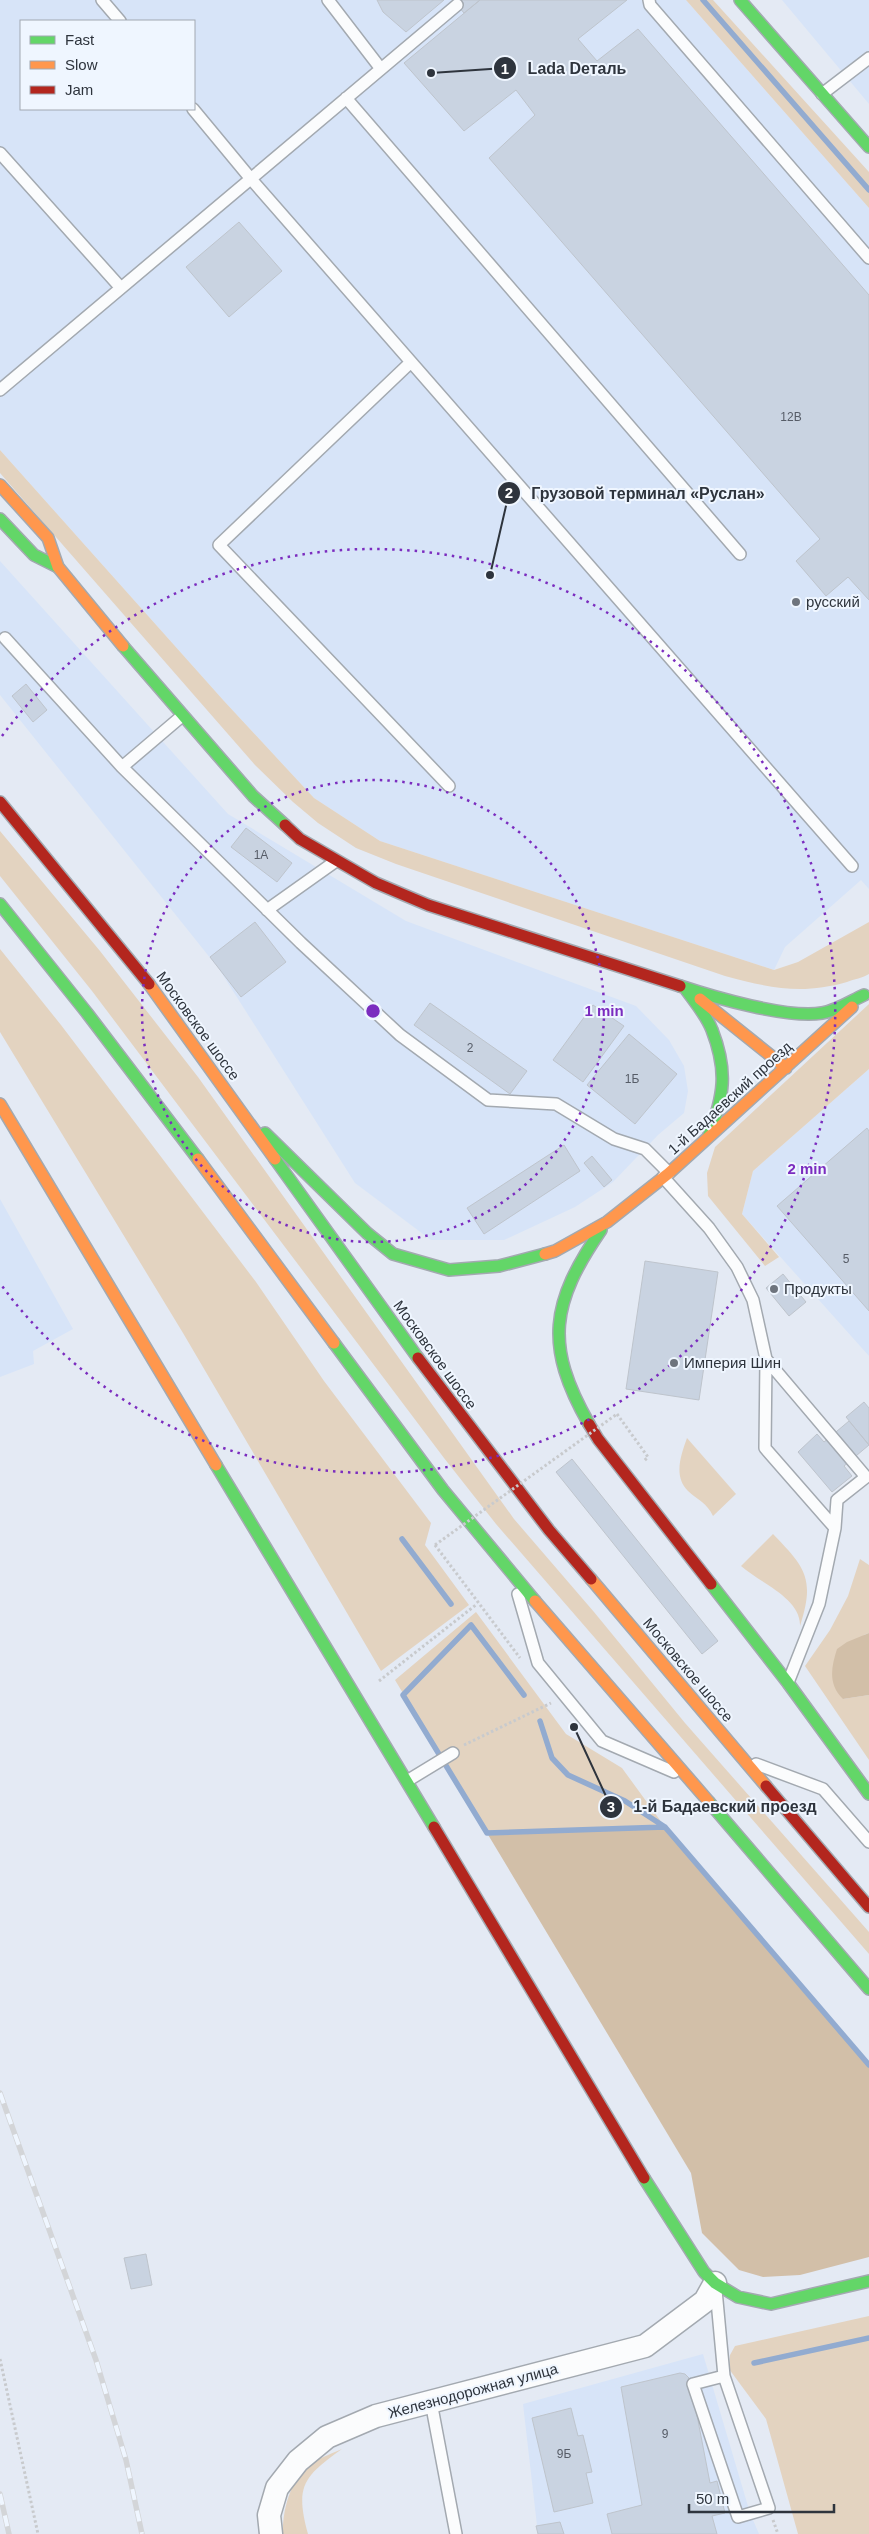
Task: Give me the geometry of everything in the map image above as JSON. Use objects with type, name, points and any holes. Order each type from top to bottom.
[{"type":"main road","points":[[740,0],[869,147]]},
{"type":"main road","points":[[0,485],[48,538],[58,567],[182,716],[253,796],[300,838],[336,861],[376,883],[428,905],[685,988],[740,1003],[787,1012],[822,1013],[867,993]]},
{"type":"main road","points":[[0,519],[34,555],[58,567]]},
{"type":"main road","name":"Московское шоссе","points":[[0,802],[136,967],[239,1107],[433,1379],[549,1530],[869,1907]]},
{"type":"main road","points":[[0,904],[164,1114],[442,1490],[512,1575],[782,1885],[869,1989]]},
{"type":"main road","points":[[685,988],[730,1021],[786,1068]]},
{"type":"main road","points":[[685,988],[712,1029],[723,1073],[721,1104],[707,1139]]},
{"type":"main road","name":"1-й Бадаевский проезд","points":[[607,1222],[666,1175],[707,1139],[867,993]]},
{"type":"main road","points":[[0,1104],[670,2221],[699,2266],[715,2283],[738,2297],[770,2304],[869,2281]]},
{"type":"main road","points":[[239,1107],[383,1248],[420,1264],[449,1270],[499,1266],[527,1260],[555,1250],[607,1222]]},
{"type":"main road","points":[[607,1222],[583,1254],[564,1288],[558,1314],[557,1337],[562,1363],[580,1410],[598,1439],[788,1683],[869,1794]]},
{"type":"main road","points":[[854,1972],[869,2001]]},
{"type":"street","name":"Железнодорожная улица","points":[[271,2534],[269,2516],[276,2488],[305,2455],[327,2437],[376,2416],[645,2346],[705,2301],[715,2283]]},
{"type":"lane","points":[[102,0],[119,20]]},
{"type":"lane","points":[[328,0],[381,69]]},
{"type":"lane","points":[[649,0],[656,13],[869,258]]},
{"type":"lane","points":[[0,390],[457,5]]},
{"type":"lane","points":[[822,94],[869,58]]},
{"type":"lane","points":[[346,98],[740,554]]},
{"type":"lane","points":[[194,110],[251,179],[852,866]]},
{"type":"lane","points":[[0,153],[121,288]]},
{"type":"lane","points":[[411,362],[219,545],[449,786]]},
{"type":"lane","points":[[5,638],[122,767],[267,910],[400,1035],[488,1100],[556,1104],[614,1139],[645,1149],[709,1228],[737,1267],[754,1300],[766,1359],[765,1448],[835,1528]]},
{"type":"lane","points":[[122,767],[182,716]]},
{"type":"lane","points":[[267,910],[336,861]]},
{"type":"lane","points":[[766,1359],[866,1477],[837,1500],[835,1528],[819,1604],[788,1683]]},
{"type":"lane","points":[[512,1575],[538,1663],[602,1741],[688,1778]]},
{"type":"lane","points":[[407,1781],[453,1753]]},
{"type":"lane","points":[[746,1760],[823,1789],[869,1842]]},
{"type":"lane","points":[[715,2283],[717,2322],[724,2376],[768,2508],[738,2517],[693,2384],[724,2376]]},
{"type":"lane","points":[[431,2402],[456,2534]]},
{"type":"path","points":[[469,1593],[434,1545],[617,1414],[648,1457]]},
{"type":"path","points":[[379,1681],[477,1604]]},
{"type":"path","points":[[453,1753],[466,1744],[554,1701]]},
{"type":"path","points":[[0,2359],[38,2534]]},
{"type":"shaded area","points":[[0,0],[686,0],[869,208],[869,889],[861,880],[785,947],[774,970],[380,841],[314,798],[224,701],[0,450]]},
{"type":"shaded area","points":[[686,0],[713,0],[869,172],[869,208]]},
{"type":"shaded area","points":[[782,0],[869,0],[869,104]]},
{"type":"shaded area","points":[[0,450],[224,701],[314,798],[380,841],[774,970],[798,962],[869,922],[869,974],[831,986],[800,989],[772,987],[741,980],[396,864],[356,848],[318,823],[255,765],[0,473]]},
{"type":"shaded area","points":[[0,561],[228,814],[406,921],[636,1006],[669,1040],[684,1066],[688,1091],[684,1113],[658,1135],[613,1182],[575,1207],[504,1240],[431,1240],[355,1183],[219,969],[0,695]]},
{"type":"shaded area","points":[[0,831],[100,951],[198,1077],[514,1519],[594,1612],[685,1723],[869,1932],[869,1954],[496,1524],[444,1458],[92,991],[0,876]]},
{"type":"shaded area","points":[[0,949],[61,1025],[256,1282],[324,1381],[431,1523],[425,1545],[469,1605],[381,1671],[183,1333],[0,1032]]},
{"type":"shaded area","points":[[869,1004],[869,1069],[753,1171],[742,1214],[779,1257],[765,1266],[708,1196],[707,1173],[715,1147]]},
{"type":"shaded area","points":[[869,1069],[869,1356],[742,1214],[753,1171]]},
{"type":"shaded area","points":[[0,1199],[73,1329],[33,1351],[34,1364],[0,1377]]},
{"type":"shaded area","points":[[687,1438],[736,1494],[713,1516],[705,1505],[688,1491],[681,1479],[680,1465]]},
{"type":"shaded area","points":[[773,1534],[800,1566],[807,1585],[807,1597],[800,1626],[799,1616],[787,1599],[741,1566]]},
{"type":"shaded area","points":[[860,1559],[869,1565],[869,1633],[864,1635],[843,1699],[869,1695],[869,1760],[805,1666],[830,1630],[848,1596]]},
{"type":"shaded area","points":[[476,1612],[566,1734],[622,1768],[665,1827],[487,1833],[395,1680]]},
{"type":"shaded area","points":[[869,1633],[869,1695],[843,1699],[835,1688],[832,1676],[837,1649],[847,1642]]},
{"type":"shaded area","points":[[665,1827],[869,2065],[869,2257],[800,2275],[763,2277],[739,2270],[702,2233],[691,2173],[487,1833]]},
{"type":"shaded area","points":[[869,2316],[869,2534],[798,2534],[766,2419],[729,2369],[730,2355],[735,2346]]},
{"type":"shaded area","points":[[703,2354],[750,2513],[759,2534],[538,2534],[523,2404]]},
{"type":"shaded area","points":[[342,2449],[318,2467],[306,2484],[302,2504],[308,2534],[283,2534],[286,2504],[299,2476],[314,2462]]},
{"type":"building","points":[[377,0],[444,0],[406,32],[383,12]]},
{"type":"building","points":[[453,0],[480,0],[464,13]]},
{"type":"building","points":[[480,0],[627,0],[578,39],[597,61],[638,29],[869,295],[869,600],[848,577],[826,596],[796,561],[820,539],[489,158],[535,115],[516,90],[464,131],[404,63]]},
{"type":"building","points":[[239,222],[282,271],[229,317],[186,267]]},
{"type":"building","points":[[26,684],[47,710],[33,722],[12,696]]},
{"type":"building","points":[[246,828],[292,863],[277,882],[231,847]]},
{"type":"building","points":[[255,922],[286,962],[241,997],[210,957]]},
{"type":"building","points":[[430,1003],[527,1071],[510,1094],[414,1025]]},
{"type":"building","points":[[593,1005],[624,1026],[583,1082],[553,1060]]},
{"type":"building","points":[[629,1034],[677,1074],[635,1124],[587,1085]]},
{"type":"building","points":[[867,1128],[869,1131],[869,1311],[777,1206]]},
{"type":"building","points":[[564,1145],[580,1171],[484,1234],[467,1208]]},
{"type":"building","points":[[592,1156],[612,1180],[604,1187],[584,1163]]},
{"type":"building","points":[[645,1261],[718,1272],[699,1400],[626,1389]]},
{"type":"building","points":[[783,1274],[806,1302],[789,1316],[766,1288]]},
{"type":"building","points":[[864,1402],[869,1408],[869,1445],[846,1417]]},
{"type":"building","points":[[849,1421],[869,1445],[844,1466],[852,1476],[832,1492],[798,1452],[817,1434],[824,1442]]},
{"type":"building","points":[[572,1459],[718,1641],[702,1654],[556,1472]]},
{"type":"building","points":[[146,2254],[152,2285],[131,2289],[124,2258]]},
{"type":"building","points":[[680,2373],[685,2374],[690,2379],[710,2483],[717,2481],[725,2513],[712,2516],[717,2534],[612,2534],[607,2514],[642,2505],[621,2387]]},
{"type":"building","points":[[571,2408],[578,2436],[583,2435],[592,2472],[586,2473],[593,2503],[554,2512],[532,2418]]},
{"type":"building","points":[[560,2522],[564,2534],[538,2534],[536,2526]]},
{"type":"waterway","points":[[703,0],[869,190]]},
{"type":"waterway","points":[[402,1539],[451,1604]]},
{"type":"waterway","points":[[524,1695],[471,1625],[403,1695],[487,1833],[665,1827]]},
{"type":"waterway","points":[[540,1721],[552,1758],[568,1775],[625,1801],[665,1827],[869,2065]]},
{"type":"waterway","points":[[754,2363],[869,2338]]},
{"type":"railway","points":[[0,2093],[96,2360],[126,2460],[142,2534]]},
{"type":"railway","points":[[0,2494],[9,2534]]},
{"type":"traffic: fast","points":[[740,0],[869,147]]},
{"type":"traffic: fast","points":[[0,519],[34,555],[58,567]]},
{"type":"traffic: fast","points":[[123,646],[253,796],[285,825]]},
{"type":"traffic: fast","points":[[0,904],[87,1013],[198,1159]]},
{"type":"traffic: fast","points":[[680,986],[751,1006],[807,1014],[833,1010],[864,995]]},
{"type":"traffic: fast","points":[[685,988],[710,1025],[720,1058],[722,1071],[721,1095],[709,1135]]},
{"type":"traffic: fast","points":[[265,1133],[367,1233],[393,1254],[449,1270],[499,1266],[545,1254]]},
{"type":"traffic: fast","points":[[275,1159],[418,1358]]},
{"type":"traffic: fast","points":[[589,1424],[565,1371],[560,1347],[559,1325],[563,1303],[572,1280],[584,1256],[601,1230]]},
{"type":"traffic: fast","points":[[334,1343],[443,1490],[535,1601]]},
{"type":"traffic: fast","points":[[216,1465],[434,1827]]},
{"type":"traffic: fast","points":[[711,1584],[788,1683],[869,1794]]},
{"type":"traffic: fast","points":[[709,1802],[869,1989]]},
{"type":"traffic: fast","points":[[644,2178],[704,2272],[715,2283],[738,2297],[771,2304],[869,2281]]},
{"type":"traffic: slow","points":[[0,485],[48,538],[58,567],[123,646]]},
{"type":"traffic: slow","points":[[149,984],[275,1159]]},
{"type":"traffic: slow","points":[[700,999],[786,1068]]},
{"type":"traffic: slow","points":[[545,1254],[555,1251],[607,1222],[669,1173],[852,1007]]},
{"type":"traffic: slow","points":[[0,1104],[216,1465]]},
{"type":"traffic: slow","points":[[198,1159],[334,1343]]},
{"type":"traffic: slow","points":[[591,1579],[766,1786]]},
{"type":"traffic: slow","points":[[535,1601],[709,1802]]},
{"type":"traffic: jam","points":[[0,802],[149,984]]},
{"type":"traffic: jam","points":[[285,825],[300,839],[376,883],[428,905],[680,986]]},
{"type":"traffic: jam","points":[[418,1358],[549,1530],[591,1579]]},
{"type":"traffic: jam","points":[[589,1424],[598,1439],[711,1584]]},
{"type":"traffic: jam","points":[[766,1786],[869,1907]]},
{"type":"traffic: jam","points":[[434,1827],[644,2178]]},
{"type":"place","name":"Lada Dеталь","points":[[431,73]]},
{"type":"place","name":"Грузовой терминал «Руслан»","points":[[490,575]]},
{"type":"place","name":"русский","points":[[796,602]]},
{"type":"place","name":"Продукты","points":[[774,1289]]},
{"type":"place","name":"Империя Шин","points":[[674,1363]]},
{"type":"place","name":"1-й Бадаевский проезд","points":[[574,1727]]}]
